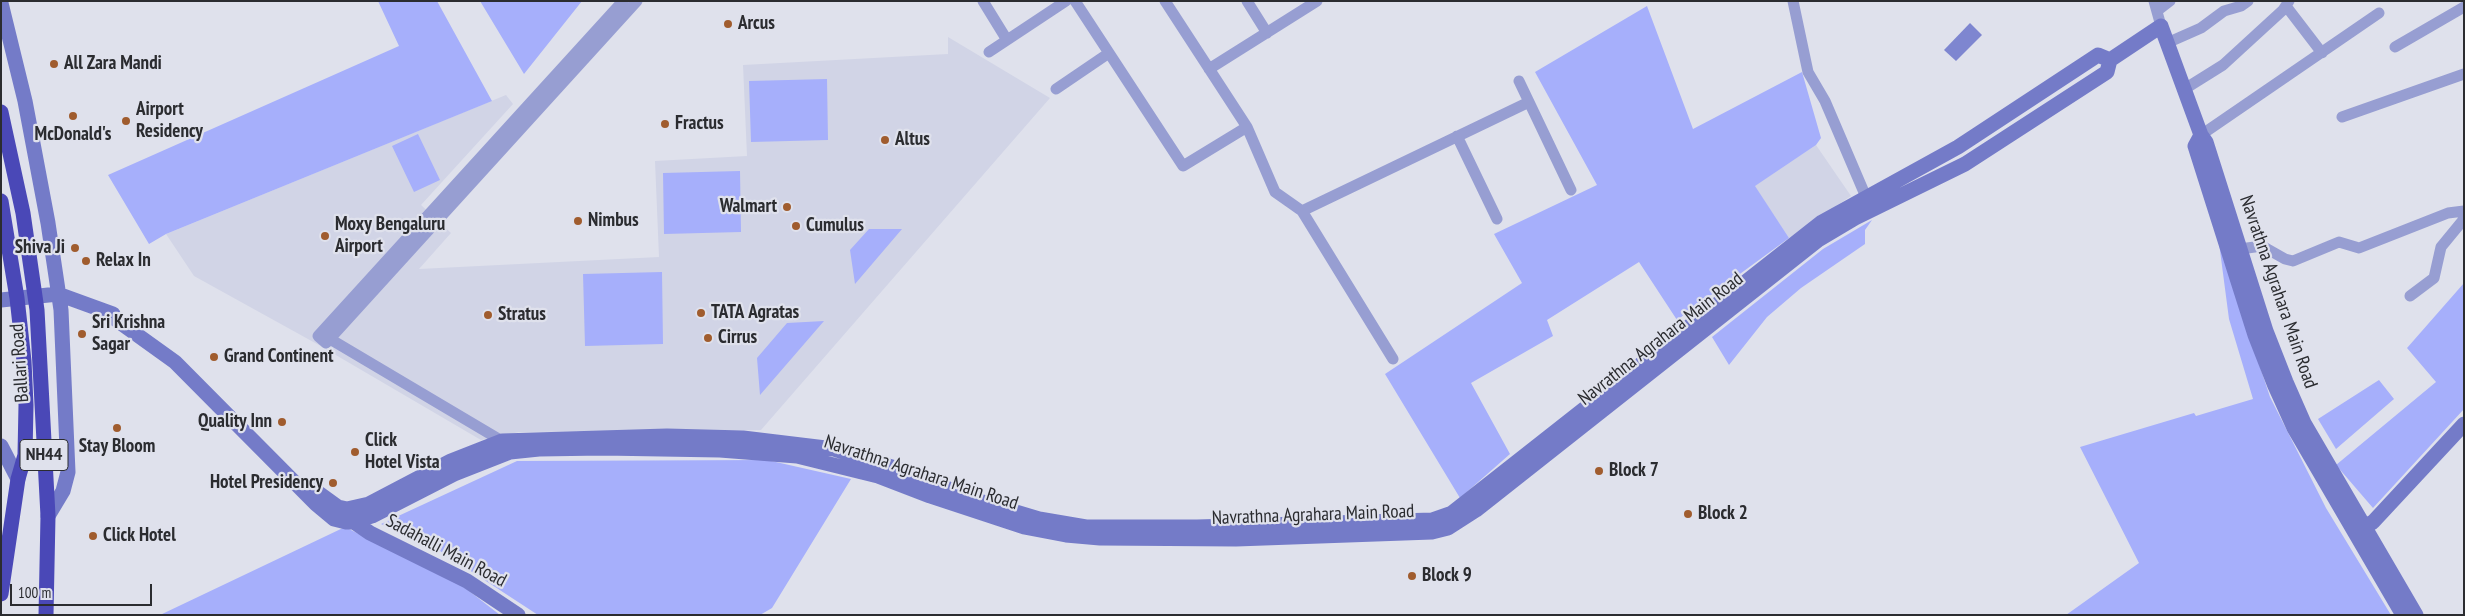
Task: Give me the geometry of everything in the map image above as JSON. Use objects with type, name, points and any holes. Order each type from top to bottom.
[{"type":"highway","name":"Ballari Road","points":[[1,112],[23,213],[35,296],[41,358],[48,516],[46,615]]},
{"type":"highway","name":"Ballari Road","points":[[1,202],[17,298],[24,361],[26,405],[25,455],[18,479],[1,594]]},
{"type":"street","points":[[325,339],[623,1]]},
{"type":"street","points":[[325,339],[636,1]]},
{"type":"street","points":[[983,1],[1007,40]]},
{"type":"street","points":[[989,52],[1066,1]]},
{"type":"street","points":[[1075,1],[1183,166],[1247,128]]},
{"type":"street","points":[[1165,1],[1247,128],[1275,192],[1302,212],[1393,360]]},
{"type":"street","points":[[1247,1],[1267,32]]},
{"type":"street","points":[[1209,69],[1317,1]]},
{"type":"street","points":[[1793,1],[1808,72],[1825,101],[1866,197]]},
{"type":"street","points":[[2110,60],[2161,26],[2155,6],[2170,1]]},
{"type":"street","points":[[2167,43],[2201,28],[2224,11],[2241,6],[2248,1]]},
{"type":"street","points":[[1,3],[25,101],[58,294],[64,369],[68,472],[63,491],[48,516]]},
{"type":"street","points":[[2183,90],[2223,65],[2287,3],[2322,53]]},
{"type":"street","points":[[2395,47],[2464,7]]},
{"type":"street","points":[[2200,135],[2379,14]]},
{"type":"street","name":"Navrathna Agrahara Main Road","points":[[2161,26],[2200,135],[2206,142],[2266,331],[2324,469]]},
{"type":"street","points":[[1056,88],[1109,53]]},
{"type":"street","name":"Navrathna Agrahara Main Road","points":[[350,516],[451,461],[502,441],[556,443],[667,436],[743,438],[834,449],[898,469],[979,501],[1039,519],[1086,527],[1196,533],[1413,533],[1432,532],[1448,528],[1476,510],[1818,240],[1855,218],[1965,164],[2107,72],[2110,60],[2098,56],[1958,147],[1866,197],[1814,228],[1452,513],[1432,520],[1196,533]]},
{"type":"street","points":[[2342,117],[2464,74]]},
{"type":"street","points":[[1519,81],[1571,190]]},
{"type":"street","points":[[1302,212],[1529,102]]},
{"type":"street","name":"Navrathna Agrahara Main Road","points":[[2200,135],[2195,146],[2255,334],[2294,428],[2324,469],[2359,529],[2403,615]]},
{"type":"street","points":[[1457,136],[1497,219]]},
{"type":"street","points":[[1958,147],[1965,164]]},
{"type":"street","points":[[2240,249],[2260,246],[2293,261],[2340,242],[2359,248],[2448,213],[2464,211]]},
{"type":"street","points":[[2410,296],[2434,278],[2442,245],[2464,219]]},
{"type":"street","points":[[1,300],[58,294]]},
{"type":"street","name":"Sadahalli Main Road","points":[[58,294],[104,311],[174,362],[274,458],[370,533],[467,581],[518,615]]},
{"type":"street","points":[[325,339],[502,441]]},
{"type":"street","points":[[2359,529],[2373,522],[2464,424]]},
{"type":"street","name":"Navrathna Agrahara Main Road","points":[[350,516],[372,516],[454,474],[510,452],[556,443]]},
{"type":"street","points":[[1,446],[18,479]]},
{"type":"street","name":"Navrathna Agrahara Main Road","points":[[2359,529],[2416,615]]},
{"type":"shaded area","points":[[378,1],[437,1],[492,101],[166,234],[149,244],[108,175],[399,46]]},
{"type":"shaded area","points":[[480,1],[582,1],[524,74]]},
{"type":"shaded area","points":[[1647,6],[1693,129],[1802,72],[1821,138],[1816,145],[1755,186],[1789,238],[1677,320],[1639,262],[1547,320],[1553,336],[1471,383],[1510,454],[1460,498],[1385,374],[1522,283],[1494,234],[1597,185],[1535,72]]},
{"type":"shaded area","points":[[1970,23],[1982,35],[1956,61],[1944,50]]},
{"type":"shaded area","points":[[948,37],[1050,98],[761,430],[519,432],[481,440],[317,344],[194,276],[166,234],[506,95],[513,104],[421,205],[451,233],[419,269],[659,257],[655,161],[747,156],[743,65],[948,54]]},
{"type":"shaded area","points":[[827,79],[828,140],[751,142],[749,81]]},
{"type":"shaded area","points":[[418,134],[440,180],[414,192],[392,146]]},
{"type":"shaded area","points":[[1816,145],[1851,196],[1789,238],[1754,186]]},
{"type":"shaded area","points":[[740,171],[741,232],[664,234],[663,173]]},
{"type":"shaded area","points":[[1872,220],[1865,230],[1865,244],[1801,288],[1767,317],[1729,365],[1712,337],[1823,249]]},
{"type":"shaded area","points":[[869,229],[902,229],[855,284],[850,250]]},
{"type":"shaded area","points":[[2219,243],[2270,397],[2326,508],[2391,615],[2066,615],[2139,563],[2080,447],[2194,413],[2196,416],[2253,399],[2229,319]]},
{"type":"shaded area","points":[[662,272],[663,344],[585,346],[583,274]]},
{"type":"shaded area","points":[[2464,283],[2464,409],[2373,508],[2336,465],[2436,382],[2407,348]]},
{"type":"shaded area","points":[[824,321],[760,395],[757,358],[787,323]]},
{"type":"shaded area","points":[[2379,380],[2394,399],[2336,449],[2318,419]]},
{"type":"shaded area","points":[[767,460],[851,479],[772,608],[760,615],[538,615],[437,549],[381,524],[517,461]]},
{"type":"shaded area","points":[[345,527],[464,587],[500,615],[160,615]]},
{"type":"place","name":"Arcus","points":[[728,24]]},
{"type":"place","name":"All Zara Mandi","points":[[54,64]]},
{"type":"place","name":"McDonald's","points":[[73,116]]},
{"type":"place","name":"Airport Residency","points":[[126,121]]},
{"type":"place","name":"Fractus","points":[[665,124]]},
{"type":"place","name":"Altus","points":[[885,140]]},
{"type":"place","name":"Walmart","points":[[787,207]]},
{"type":"place","name":"Nimbus","points":[[578,221]]},
{"type":"place","name":"Cumulus","points":[[796,226]]},
{"type":"place","name":"Moxy Bengaluru Airport","points":[[325,236]]},
{"type":"place","name":"Shiva Ji","points":[[75,248]]},
{"type":"place","name":"Relax In","points":[[86,261]]},
{"type":"place","name":"TATA Agratas","points":[[701,313]]},
{"type":"place","name":"Stratus","points":[[488,315]]},
{"type":"place","name":"Sri Krishna Sagar","points":[[82,334]]},
{"type":"place","name":"Cirrus","points":[[708,338]]},
{"type":"place","name":"Grand Continent","points":[[214,357]]},
{"type":"place","name":"Quality Inn","points":[[282,422]]},
{"type":"place","name":"Stay Bloom","points":[[117,428]]},
{"type":"place","name":"Click Hotel Vista","points":[[355,452]]},
{"type":"place","name":"Block 7","points":[[1599,471]]},
{"type":"place","name":"Hotel Presidency","points":[[333,483]]},
{"type":"place","name":"Block 2","points":[[1688,514]]},
{"type":"place","name":"Click Hotel","points":[[93,536]]},
{"type":"place","name":"Block 9","points":[[1412,576]]}]
